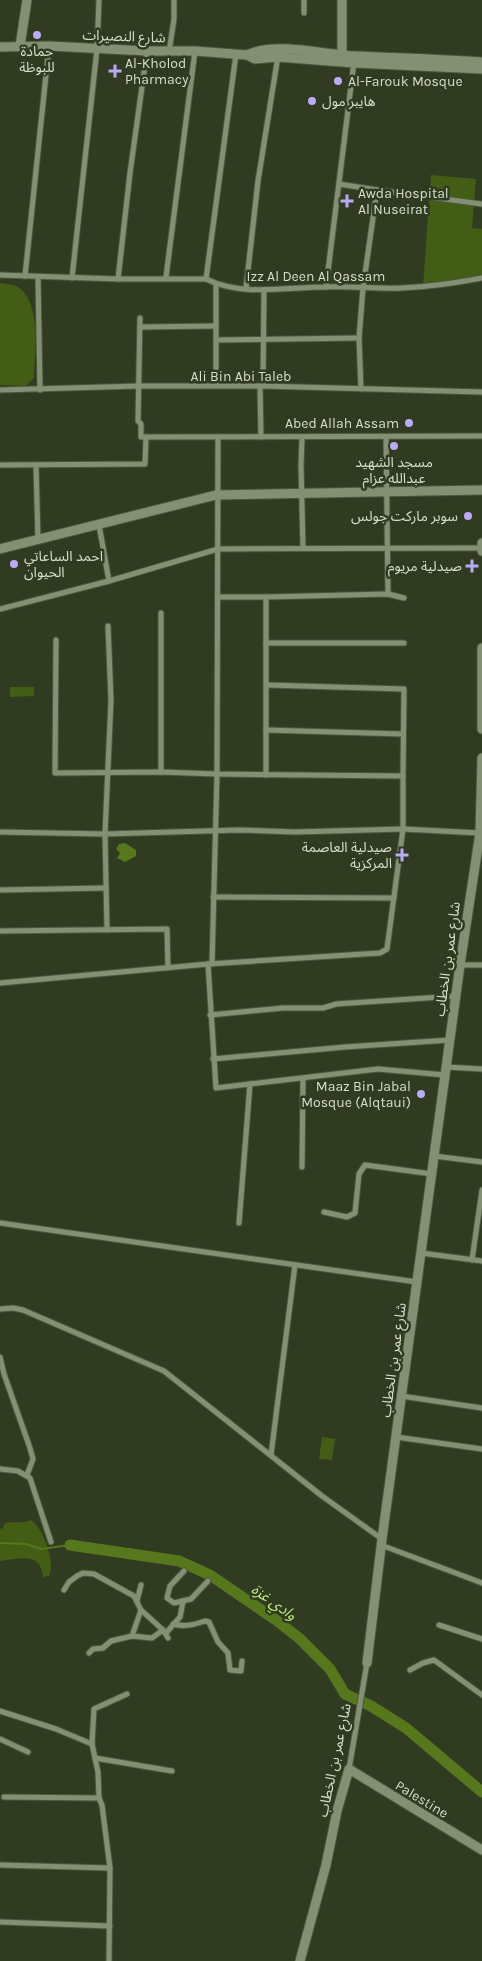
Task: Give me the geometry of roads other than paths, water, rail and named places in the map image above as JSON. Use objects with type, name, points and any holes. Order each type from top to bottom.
[{"type":"street","points":[[20,46],[27,0]]},
{"type":"street","points":[[72,278],[97,49],[99,0]]},
{"type":"street","points":[[169,52],[174,19],[174,0]]},
{"type":"street","points":[[304,0],[304,13]]},
{"type":"street","points":[[342,0],[342,56]]},
{"type":"street","name":"شارع النصيرات","points":[[0,50],[20,46],[49,46],[236,54],[246,55],[255,59],[279,53],[342,56],[354,60],[482,62]]},
{"type":"street","points":[[25,276],[49,46]]},
{"type":"street","points":[[118,279],[147,51]]},
{"type":"street","points":[[166,277],[195,52]]},
{"type":"street","points":[[246,288],[258,181],[279,53]]},
{"type":"street","name":"شارع النصيرات","points":[[279,53],[482,69]]},
{"type":"street","points":[[206,279],[236,54]]},
{"type":"street","points":[[326,287],[354,60]]},
{"type":"street","points":[[339,184],[482,204]]},
{"type":"street","points":[[361,389],[360,338],[363,288],[377,190]]},
{"type":"street","name":"Izz Al Deen Al Qassam","points":[[0,275],[118,279],[166,277],[206,279],[216,284],[264,290],[326,287],[402,288],[443,285],[482,278]]},
{"type":"street","points":[[38,277],[40,390]]},
{"type":"street","points":[[216,284],[216,386]]},
{"type":"street","points":[[261,437],[264,290]]},
{"type":"street","points":[[140,318],[138,421],[141,437],[482,436]]},
{"type":"street","points":[[140,327],[216,326]]},
{"type":"street","points":[[216,340],[360,338]]},
{"type":"street","name":"Ali Bin Abi Taleb","points":[[0,390],[139,386],[261,386],[482,392]]},
{"type":"street","points":[[0,465],[145,464],[146,437]]},
{"type":"street","points":[[218,437],[216,495],[219,597],[216,830],[213,897],[215,912],[210,964],[210,1015],[216,1088],[378,1069],[445,1071],[482,1069]]},
{"type":"street","points":[[386,437],[388,594]]},
{"type":"street","points":[[302,438],[303,548]]},
{"type":"street","points":[[36,465],[38,540]]},
{"type":"street","points":[[0,549],[216,495],[482,490]]},
{"type":"street","points":[[99,525],[109,581]]},
{"type":"street","points":[[0,609],[109,581],[218,548],[482,550],[482,543]]},
{"type":"street","points":[[219,597],[388,594],[404,598]]},
{"type":"street","points":[[266,597],[266,775]]},
{"type":"street","points":[[160,612],[161,772]]},
{"type":"street","points":[[107,930],[105,834],[111,700],[108,626]]},
{"type":"street","points":[[56,640],[55,773],[161,772],[403,776]]},
{"type":"street","points":[[266,642],[404,643]]},
{"type":"street","points":[[482,648],[482,730]]},
{"type":"street","points":[[0,983],[210,964],[380,953],[387,949],[403,829],[404,690],[266,685]]},
{"type":"street","points":[[266,730],[403,734]]},
{"type":"street","name":"شارع عمر بن الخطاب","points":[[300,1961],[349,1769],[366,1663],[445,1071],[481,830],[482,758]]},
{"type":"street","points":[[0,832],[105,834],[216,830],[296,832],[403,829],[481,830]]},
{"type":"street","points":[[0,890],[106,888]]},
{"type":"street","points":[[213,897],[394,898]]},
{"type":"street","points":[[0,931],[168,929],[168,968]]},
{"type":"street","points":[[460,965],[482,965]]},
{"type":"street","points":[[210,1015],[283,1008],[323,1008],[336,1004],[456,996]]},
{"type":"street","points":[[213,1059],[345,1046],[450,1040]]},
{"type":"street","points":[[302,1167],[303,1079]]},
{"type":"street","points":[[239,1223],[250,1084]]},
{"type":"street","points":[[434,1156],[482,1162]]},
{"type":"street","points":[[324,1212],[347,1217],[355,1213],[359,1174],[365,1165],[432,1174]]},
{"type":"street","points":[[472,1260],[482,1190]]},
{"type":"street","points":[[0,1223],[417,1282]]},
{"type":"street","points":[[421,1253],[482,1261]]},
{"type":"street","points":[[271,1455],[295,1265]]},
{"type":"street","points":[[0,1309],[13,1308],[23,1310],[164,1371],[381,1542],[482,1583]]},
{"type":"street","points":[[0,1357],[33,1459],[27,1475]]},
{"type":"street","points":[[401,1396],[482,1408]]},
{"type":"street","points":[[396,1437],[482,1449]]},
{"type":"street","points":[[0,1468],[18,1471],[27,1475],[34,1485],[52,1542]]},
{"type":"street","points":[[184,1571],[170,1586],[167,1598],[174,1604],[191,1599],[208,1581]]},
{"type":"street","points":[[64,1590],[69,1582],[77,1576],[83,1573],[94,1574],[134,1596],[140,1610],[166,1634]]},
{"type":"street","points":[[137,1601],[141,1585]]},
{"type":"street","points":[[89,1653],[93,1649],[102,1648],[111,1641],[132,1636],[152,1638],[166,1634],[180,1617],[183,1602]]},
{"type":"street","points":[[132,1636],[140,1610]]},
{"type":"street","points":[[173,1624],[183,1627],[205,1621],[209,1622],[218,1642],[228,1653],[230,1670],[241,1671],[242,1661]]},
{"type":"street","points":[[440,1625],[482,1639]]},
{"type":"street","points":[[410,1670],[423,1662],[434,1660],[482,1695]]},
{"type":"street","points":[[109,1961],[110,1868],[102,1805],[99,1798],[98,1772],[92,1744],[94,1709],[127,1694]]},
{"type":"street","points":[[0,1711],[92,1744]]},
{"type":"street","points":[[0,1739],[28,1752]]},
{"type":"street","points":[[95,1758],[172,1771]]},
{"type":"street","name":"Palestine","points":[[349,1769],[482,1850]]},
{"type":"street","points":[[4,1797],[99,1798]]},
{"type":"street","points":[[0,1865],[110,1868]]},
{"type":"street","points":[[0,1922],[110,1926]]},
{"type":"waterway","name":"وادي غزة","points":[[0,1543],[26,1544],[41,1549],[70,1545]]},
{"type":"waterway","name":"وادي غزة","points":[[70,1545],[179,1561],[210,1575],[299,1638],[330,1669],[345,1694],[371,1706],[406,1728],[482,1792]]},
{"type":"place","name":"حمادة للبوظة","points":[[37,35]]},
{"type":"place","name":"Al-Kholod Pharmacy","points":[[115,71]]},
{"type":"place","name":"Al-Farouk Mosque","points":[[338,81]]},
{"type":"place","name":"هايبر مول","points":[[312,101]]},
{"type":"place","name":"Awda Hospital Al Nuseirat","points":[[347,201]]},
{"type":"place","name":"Abed Allah Assam","points":[[409,423]]},
{"type":"place","name":"مسجد الشهيد عبدالله عزام","points":[[394,446]]},
{"type":"place","name":"سوبر ماركت جولس","points":[[468,516]]},
{"type":"place","name":"احمد الساعاتي الحيوان","points":[[14,564]]},
{"type":"place","name":"صيدلية مريوم","points":[[472,566]]},
{"type":"place","name":"صيدلية العاصمة المركزية","points":[[402,855]]},
{"type":"place","name":"Maaz Bin Jabal Mosque (Alqtaui)","points":[[421,1094]]}]
